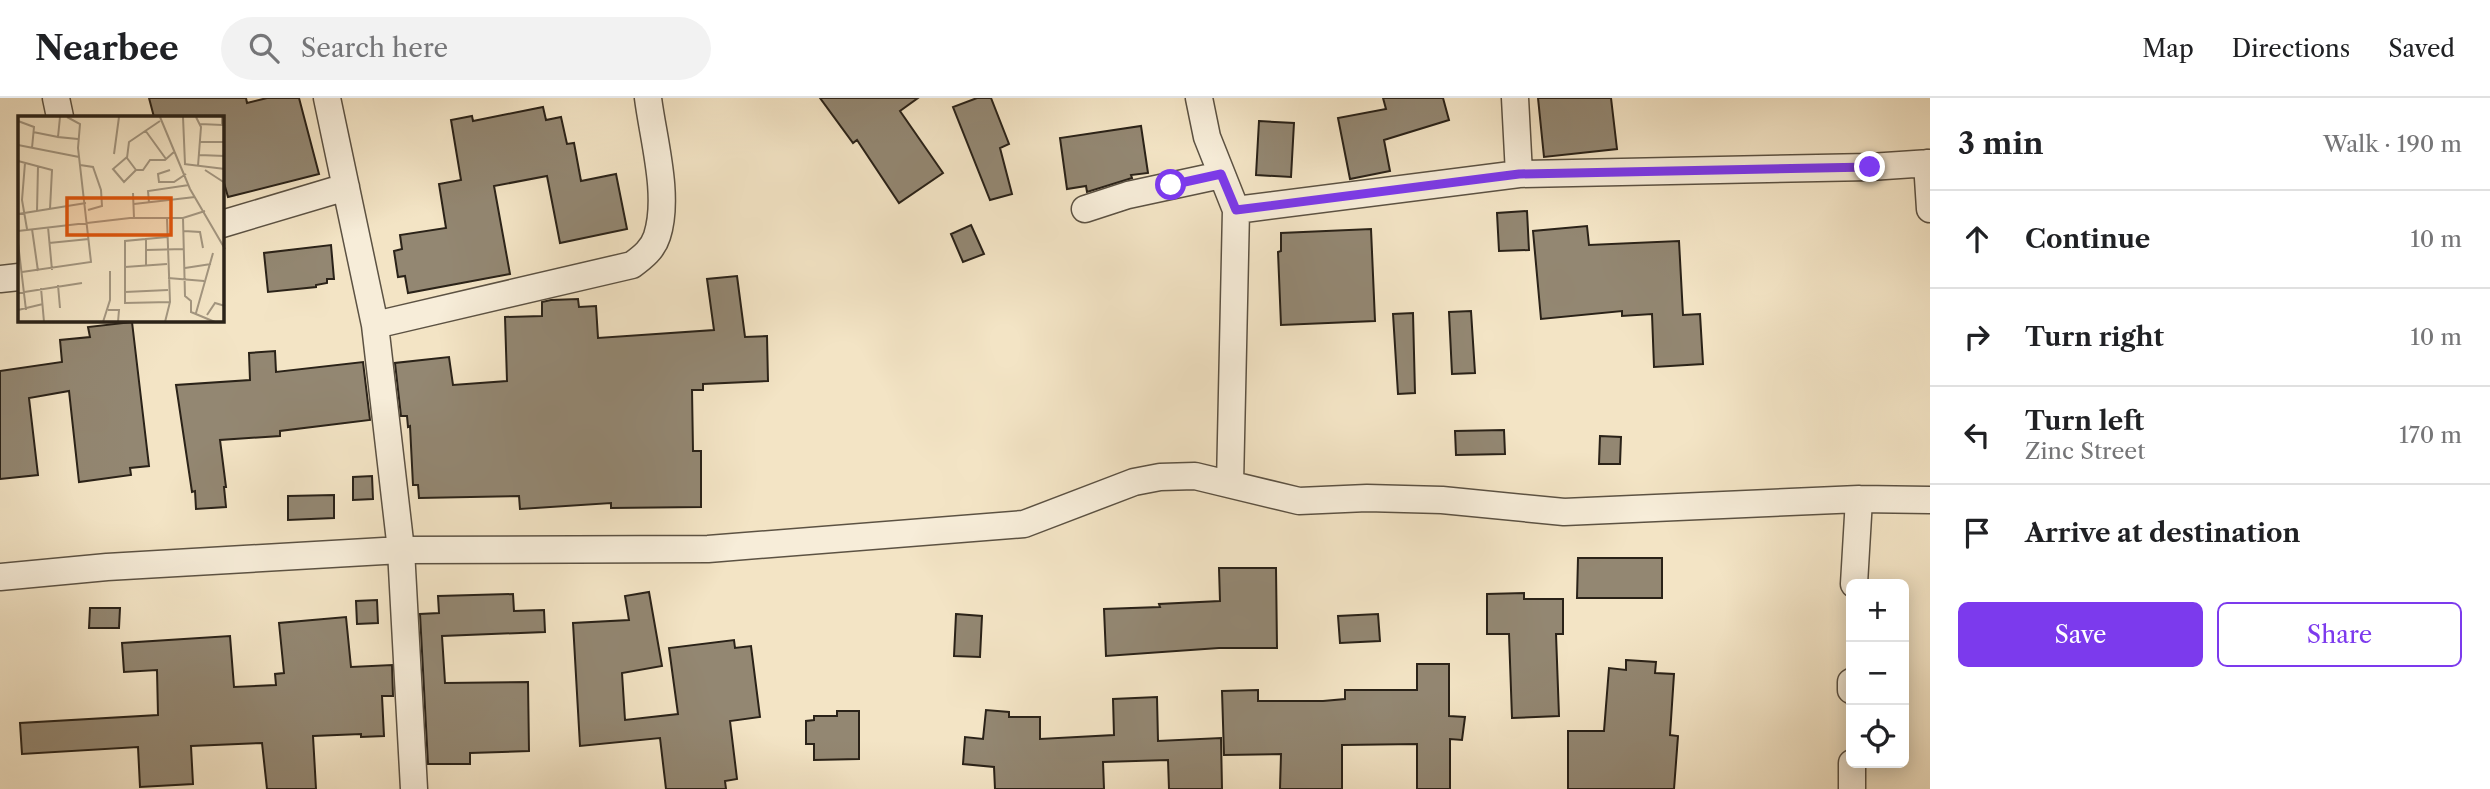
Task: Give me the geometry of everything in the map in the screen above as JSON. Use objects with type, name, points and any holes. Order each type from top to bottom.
[{"type":"street","points":[[56,98],[60,116]]},
{"type":"street","points":[[327,98],[375,325],[401,550],[414,789]]},
{"type":"street","points":[[375,325],[632,265],[647,254],[657,236],[662,200],[648,98]]},
{"type":"street","points":[[1199,98],[1207,137],[1236,210],[1230,484]]},
{"type":"street","points":[[1515,98],[1519,174]]},
{"type":"street","points":[[1236,210],[1519,174],[1870,167],[1929,163],[1930,209]]},
{"type":"street","points":[[1085,208],[1128,195],[1221,174]]},
{"type":"street","points":[[224,223],[346,187]]},
{"type":"street","points":[[0,279],[18,277]]},
{"type":"street","points":[[0,577],[107,567],[401,550],[708,549],[1024,524],[1133,482],[1160,477],[1195,476],[1299,500],[1443,500],[1564,512],[1859,499],[1930,500]]},
{"type":"street","points":[[1854,579],[1859,499]]},
{"type":"street","points":[[1852,768],[1852,789]]},
{"type":"building","points":[[149,98],[246,98],[247,103],[267,98],[299,98],[319,174],[228,197],[224,183],[224,116],[154,116]]},
{"type":"building","points":[[820,98],[918,98],[900,111],[943,173],[899,203],[857,140],[853,143]]},
{"type":"building","points":[[977,98],[991,98],[1009,144],[1000,148],[1012,194],[990,200],[953,107]]},
{"type":"building","points":[[1383,98],[1443,98],[1449,120],[1384,140],[1390,171],[1350,179],[1338,118],[1386,109]]},
{"type":"building","points":[[1538,98],[1611,98],[1617,149],[1544,157]]},
{"type":"building","points":[[543,107],[546,120],[561,117],[567,144],[574,143],[581,181],[616,174],[627,229],[560,243],[547,176],[494,186],[510,274],[408,293],[405,276],[398,277],[394,251],[402,249],[400,235],[446,228],[439,184],[461,180],[451,120],[472,116],[473,121]]},
{"type":"building","points":[[1259,121],[1294,123],[1291,177],[1256,175]]},
{"type":"building","points":[[1141,126],[1148,173],[1131,175],[1132,178],[1087,192],[1086,186],[1067,189],[1060,138]]},
{"type":"building","points":[[1527,211],[1529,250],[1499,251],[1497,213]]},
{"type":"building","points":[[971,225],[984,254],[963,262],[951,234]]},
{"type":"building","points":[[1587,226],[1589,245],[1679,241],[1683,315],[1700,314],[1703,364],[1654,367],[1652,314],[1622,316],[1622,311],[1541,319],[1533,231]]},
{"type":"building","points":[[1371,229],[1375,321],[1281,325],[1278,252],[1281,251],[1281,233]]},
{"type":"building","points":[[331,245],[334,279],[327,279],[327,283],[316,287],[268,292],[264,253]]},
{"type":"building","points":[[737,276],[745,337],[767,336],[768,381],[703,384],[703,390],[692,390],[693,451],[701,451],[701,507],[611,508],[611,503],[520,509],[519,496],[419,498],[418,485],[413,485],[410,426],[408,427],[407,416],[401,416],[395,363],[449,357],[453,385],[507,381],[505,317],[542,316],[542,302],[551,300],[578,299],[579,307],[596,306],[598,338],[714,330],[707,279]]},
{"type":"building","points":[[1471,311],[1475,373],[1452,374],[1449,312]]},
{"type":"building","points":[[1413,313],[1415,393],[1398,394],[1393,314]]},
{"type":"building","points":[[132,322],[149,466],[130,468],[131,475],[79,482],[69,391],[29,398],[38,475],[0,479],[0,371],[62,362],[60,340],[90,337],[88,327]]},
{"type":"building","points":[[275,351],[276,372],[363,362],[370,420],[280,431],[280,436],[220,440],[226,507],[196,509],[176,385],[250,380],[249,353]]},
{"type":"building","points":[[1504,430],[1505,454],[1456,455],[1455,431]]},
{"type":"building","points":[[1600,436],[1621,437],[1620,464],[1599,464]]},
{"type":"building","points":[[372,476],[373,499],[353,500],[353,477]]},
{"type":"building","points":[[334,495],[334,518],[288,520],[288,496]]},
{"type":"building","points":[[1578,558],[1662,558],[1662,598],[1577,598]]},
{"type":"building","points":[[1219,568],[1276,568],[1277,648],[1219,648],[1106,656],[1104,609],[1220,601]]},
{"type":"building","points":[[649,592],[662,666],[622,673],[625,720],[678,714],[669,648],[734,640],[735,648],[751,646],[760,717],[730,721],[737,779],[725,781],[726,789],[666,789],[660,738],[580,746],[573,623],[629,620],[625,596]]},
{"type":"building","points":[[1524,593],[1524,599],[1563,599],[1563,634],[1556,634],[1559,716],[1512,718],[1509,634],[1487,634],[1487,594]]},
{"type":"building","points":[[513,594],[514,611],[544,610],[545,632],[442,636],[445,683],[528,682],[529,751],[470,753],[470,764],[428,764],[420,614],[439,613],[438,596]]},
{"type":"building","points":[[377,600],[378,623],[357,624],[356,601]]},
{"type":"building","points":[[90,608],[120,608],[119,628],[89,628]]},
{"type":"building","points":[[956,614],[982,616],[980,657],[954,656]]},
{"type":"building","points":[[1378,614],[1380,641],[1340,643],[1338,616]]},
{"type":"building","points":[[346,617],[351,667],[392,665],[393,696],[382,696],[384,736],[313,736],[316,789],[267,789],[262,743],[191,746],[193,784],[140,787],[138,747],[22,754],[20,723],[158,715],[157,670],[124,672],[122,643],[230,636],[234,687],[276,685],[275,674],[284,673],[279,623]]},
{"type":"building","points":[[1626,660],[1656,662],[1655,673],[1674,674],[1670,735],[1678,736],[1674,789],[1568,789],[1568,731],[1604,731],[1609,668],[1626,670]]},
{"type":"building","points":[[1417,664],[1449,664],[1449,716],[1465,717],[1462,740],[1450,739],[1450,789],[1417,789],[1417,744],[1342,745],[1342,789],[1280,789],[1281,754],[1224,755],[1222,691],[1258,690],[1258,701],[1323,701],[1345,699],[1345,690],[1417,690]]},
{"type":"building","points":[[1157,697],[1158,741],[1221,738],[1222,789],[1169,789],[1168,760],[1103,762],[1104,789],[995,789],[994,767],[963,764],[965,737],[983,739],[986,710],[1009,712],[1009,717],[1040,717],[1040,739],[1114,735],[1113,699]]},
{"type":"building","points":[[837,711],[859,711],[859,759],[814,760],[814,744],[806,744],[806,721],[814,720],[814,716],[837,716]]},
{"type":"route","points":[[1171,185],[1221,174],[1236,210],[1519,174],[1870,167]]}]
